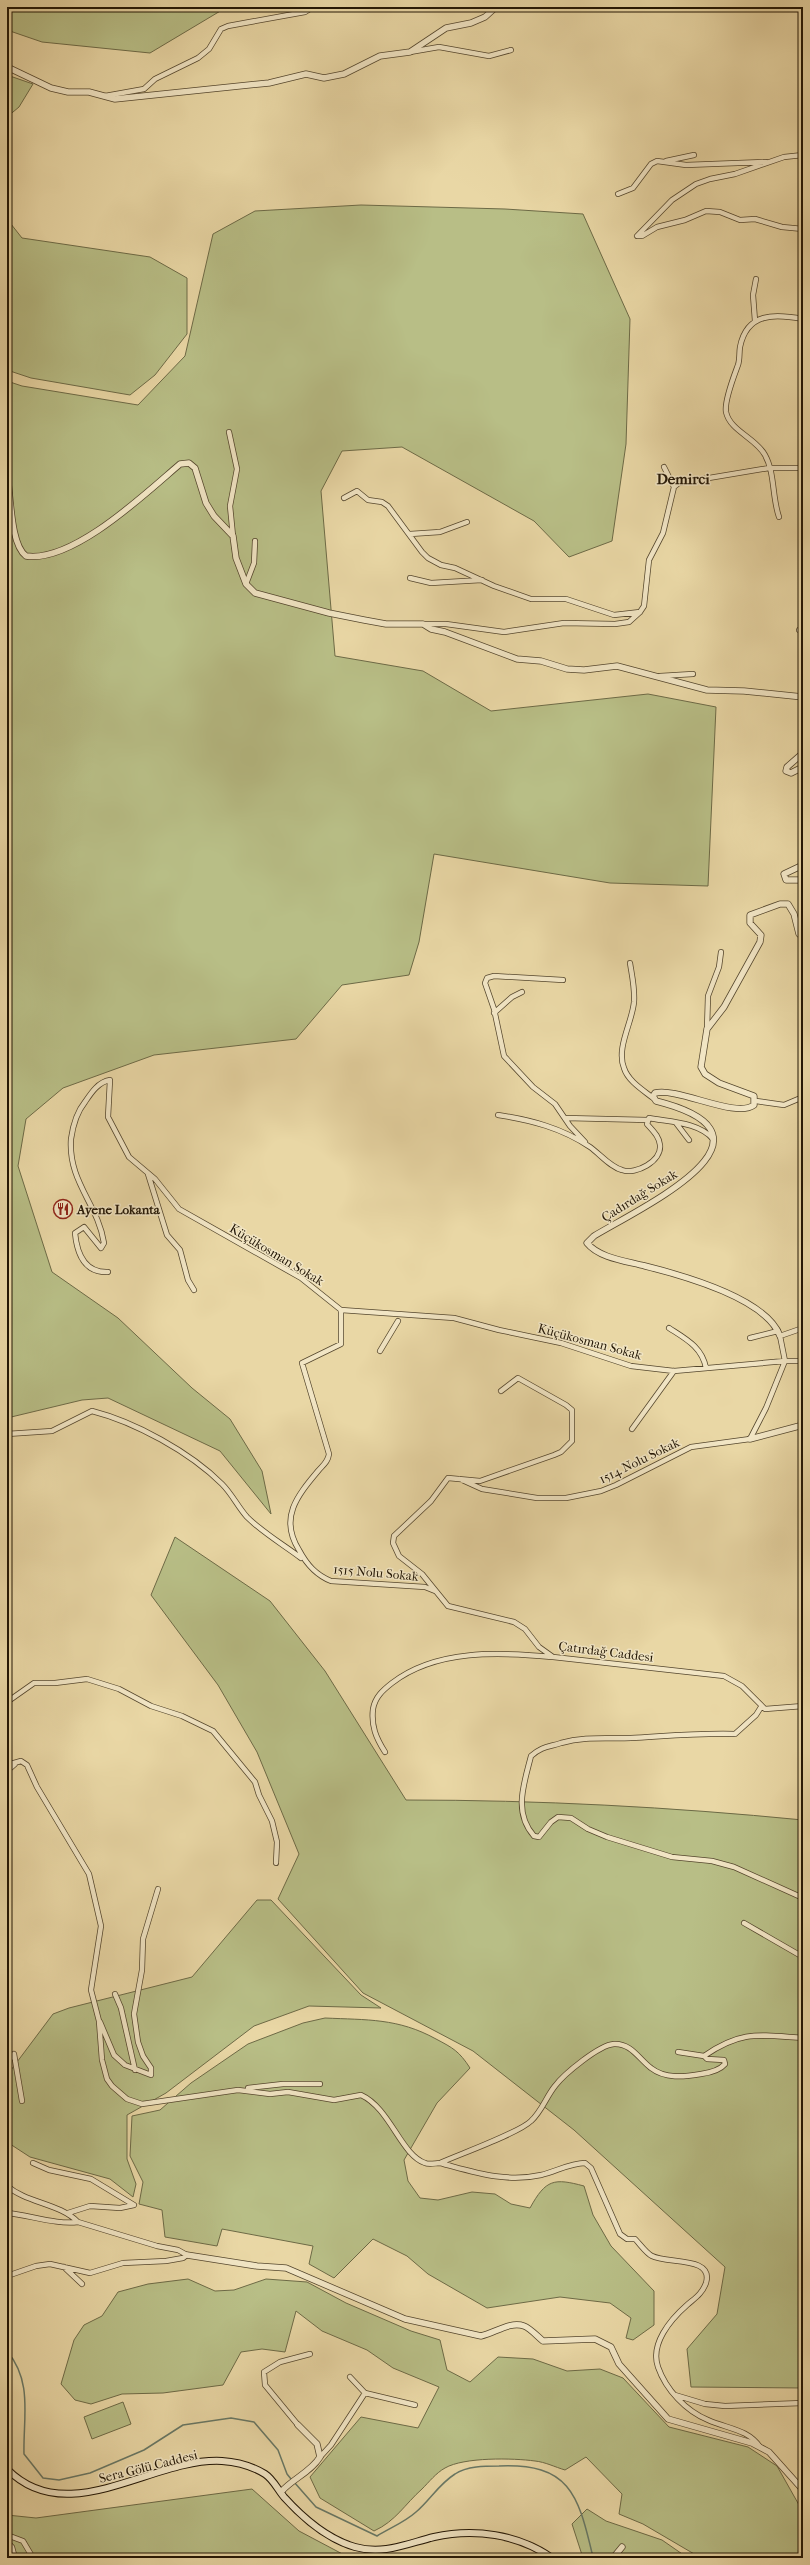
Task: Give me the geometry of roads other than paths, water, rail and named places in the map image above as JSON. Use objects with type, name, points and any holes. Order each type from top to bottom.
[{"type":"main road","name":"Sera Gölü Caddesi","points":[[7,2469],[30,2486],[55,2493],[75,2495],[192,2464],[222,2461],[246,2464],[266,2475],[307,2521],[341,2542],[355,2547],[380,2551],[435,2537],[471,2533],[503,2535],[526,2543],[552,2558]]},
{"type":"street","points":[[104,96],[144,88],[169,71],[198,58],[209,49],[221,29],[228,26],[305,12],[313,7]]},
{"type":"street","points":[[410,52],[446,28],[471,23],[485,17],[496,7]]},
{"type":"street","points":[[7,67],[51,88],[68,92],[89,92],[115,99],[152,97],[182,91],[269,83],[306,74],[324,78],[336,76],[380,56],[439,48],[489,56],[511,50]]},
{"type":"street","points":[[618,194],[633,188],[651,164],[694,155]]},
{"type":"street","points":[[803,155],[770,162],[735,174],[710,179],[696,184],[672,200],[637,236],[642,236],[657,227],[685,220],[706,211],[720,212],[740,220],[755,219],[789,229],[803,229]]},
{"type":"street","points":[[664,161],[686,166],[770,162]]},
{"type":"street","points":[[755,321],[753,295],[756,279]]},
{"type":"street","points":[[779,517],[769,468],[764,454],[755,442],[732,424],[726,411],[732,383],[739,362],[740,347],[746,333],[755,321],[762,317],[777,315],[803,319]]},
{"type":"street","points":[[229,432],[237,469],[230,506],[233,536],[236,558],[246,584],[255,593],[329,614],[386,624],[446,624],[504,632],[564,622],[622,624],[629,622],[640,612],[646,598],[650,560],[662,534],[674,487],[664,467]]},
{"type":"street","points":[[7,474],[16,538],[20,551],[26,556],[33,557],[80,541],[115,520],[180,464],[189,463],[195,468],[206,503],[214,516],[233,536]]},
{"type":"street","points":[[674,487],[680,483],[769,468],[803,468]]},
{"type":"street","points":[[344,498],[357,492],[368,500],[382,502],[388,506],[428,558],[531,599],[566,599],[614,615],[640,612]]},
{"type":"street","points":[[410,534],[433,534],[468,522]]},
{"type":"street","points":[[246,584],[254,563],[255,542]]},
{"type":"street","points":[[410,578],[431,583],[482,580]]},
{"type":"street","points":[[423,624],[431,629],[445,632],[517,659],[584,670],[617,666],[656,676],[667,681],[712,691],[744,691],[803,697]]},
{"type":"street","points":[[656,676],[693,674]]},
{"type":"street","points":[[803,753],[787,767],[786,771],[791,773],[803,767]]},
{"type":"street","points":[[803,865],[784,874],[786,880],[790,882],[803,880]]},
{"type":"street","points":[[707,1029],[724,1007],[760,942],[761,935],[750,923],[750,915],[780,904],[788,904],[794,914],[799,934],[803,937]]},
{"type":"street","points":[[721,952],[719,968],[708,996],[707,1029],[701,1067],[705,1074],[719,1083],[754,1096],[756,1101]]},
{"type":"street","points":[[630,962],[634,985],[634,1002],[621,1053],[624,1068],[631,1080],[653,1098],[676,1106],[697,1117],[709,1127],[713,1139]]},
{"type":"street","points":[[563,980],[494,976],[487,978],[486,983],[504,1056],[533,1087],[555,1104],[589,1147]]},
{"type":"street","points":[[494,1013],[512,997],[522,992]]},
{"type":"street","name":"Küçükosman Sokak","points":[[108,1272],[92,1270],[86,1264],[78,1251],[75,1233],[80,1228],[84,1227],[101,1248],[104,1243],[99,1224],[76,1176],[71,1151],[72,1130],[77,1112],[91,1092],[103,1081],[111,1081],[107,1105],[110,1122],[129,1157],[148,1174],[182,1211],[301,1278],[341,1310],[454,1318],[499,1330],[561,1342],[631,1366],[674,1371],[785,1361],[803,1361]]},
{"type":"street","points":[[653,1098],[653,1096],[660,1092],[746,1108],[751,1107],[756,1101]]},
{"type":"street","points":[[756,1101],[784,1105],[803,1097]]},
{"type":"street","points":[[498,1115],[530,1120],[563,1132],[589,1147],[622,1171],[632,1171],[647,1165],[657,1157],[660,1146],[658,1137],[648,1124],[648,1120]]},
{"type":"street","points":[[565,1118],[648,1120],[676,1123],[707,1132],[713,1139]]},
{"type":"street","points":[[676,1123],[689,1140]]},
{"type":"street","name":"Çadırdağ Sokak","points":[[713,1139],[709,1157],[696,1172],[657,1200],[600,1232],[587,1243],[591,1249],[601,1253],[695,1279],[719,1290],[759,1310],[779,1333]]},
{"type":"street","points":[[148,1174],[167,1235],[180,1250],[188,1280],[194,1290]]},
{"type":"street","name":"1515 Nolu Sokak","points":[[341,1310],[341,1344],[302,1363],[329,1454],[328,1460],[309,1482],[293,1507],[290,1532],[304,1560],[319,1576],[331,1581],[425,1587],[435,1591]]},
{"type":"street","points":[[380,1351],[398,1321]]},
{"type":"street","points":[[670,1328],[698,1348],[703,1354],[706,1368]]},
{"type":"street","points":[[750,1338],[803,1328]]},
{"type":"street","points":[[750,1439],[766,1408],[785,1361],[779,1333]]},
{"type":"street","points":[[632,1429],[674,1371]]},
{"type":"street","points":[[460,1479],[480,1481],[554,1455],[568,1447],[572,1441],[572,1410],[518,1378],[501,1391]]},
{"type":"street","points":[[7,1434],[52,1431],[92,1411],[104,1414],[155,1437],[196,1463],[222,1484],[247,1517],[304,1560]]},
{"type":"street","name":"1514 Nolu Sokak","points":[[460,1479],[482,1489],[537,1498],[566,1498],[601,1491],[616,1485],[691,1447],[750,1439],[803,1424]]},
{"type":"street","name":"Çatırdağ Caddesi","points":[[460,1479],[448,1478],[431,1501],[394,1536],[393,1543],[399,1556],[422,1574],[433,1585],[435,1591],[448,1606],[514,1622],[525,1629],[539,1647],[553,1657],[724,1676],[742,1686],[761,1707]]},
{"type":"street","points":[[385,1752],[374,1732],[372,1718],[374,1704],[381,1692],[410,1669],[466,1656],[511,1655],[553,1657]]},
{"type":"street","points":[[7,1702],[34,1683],[55,1683],[87,1679],[119,1689],[151,1706],[182,1716],[213,1731],[255,1782],[259,1795],[272,1821],[277,1842],[276,1863]]},
{"type":"street","points":[[803,1706],[772,1710],[761,1707],[756,1715],[734,1734],[693,1732],[630,1738],[601,1736],[577,1738],[549,1744],[531,1756],[522,1795],[521,1811],[534,1836],[539,1836],[551,1822],[558,1817],[571,1818],[588,1829],[607,1837],[672,1857],[712,1861],[734,1867],[803,1898]]},
{"type":"street","points":[[7,1765],[18,1761],[24,1761],[37,1787],[89,1874],[101,1926],[91,1990],[99,2021],[114,2055],[124,2064],[135,2070],[151,2075],[151,2068],[143,2056],[136,2035],[134,2014],[142,1970],[143,1939],[158,1889]]},
{"type":"street","points":[[7,1771],[18,1761]]},
{"type":"street","points":[[744,1922],[803,1957]]},
{"type":"street","points":[[115,1994],[121,2008],[135,2070]]},
{"type":"street","points":[[99,2021],[102,2060],[107,2080],[127,2099],[142,2104],[275,2084],[320,2084]]},
{"type":"street","points":[[704,2056],[725,2042],[747,2036],[759,2035],[803,2038]]},
{"type":"street","points":[[238,2090],[270,2094],[288,2092],[334,2100],[362,2094],[384,2112],[417,2159],[426,2164],[440,2162],[527,2125],[540,2111],[555,2086],[570,2071],[602,2048],[614,2044],[622,2045],[638,2055],[658,2072],[684,2077],[704,2074],[722,2068],[725,2064],[724,2060],[707,2059],[704,2056],[678,2052]]},
{"type":"street","points":[[7,2062],[14,2054],[22,2101]]},
{"type":"street","points":[[440,2162],[495,2178],[513,2179],[540,2175],[586,2163],[591,2168],[620,2234],[627,2239],[635,2239],[652,2256],[699,2264],[706,2271],[707,2278],[703,2291],[685,2306],[668,2326],[655,2348],[658,2368],[681,2404],[707,2420],[753,2436],[761,2448]]},
{"type":"street","points":[[33,2164],[91,2179],[134,2205],[120,2208],[90,2206],[68,2213]]},
{"type":"street","points":[[7,2186],[41,2204],[68,2213],[78,2222]]},
{"type":"street","points":[[7,2214],[28,2215],[68,2223],[78,2222],[157,2246],[178,2250],[187,2255],[257,2266],[286,2268],[405,2319],[481,2336],[493,2334],[512,2324],[525,2326],[544,2341],[595,2339],[611,2347],[619,2364],[668,2418],[752,2443],[769,2452],[803,2490]]},
{"type":"street","points":[[7,2276],[36,2266],[63,2266],[90,2273],[123,2263],[166,2261],[183,2258],[187,2255]]},
{"type":"street","points":[[63,2266],[82,2284]]},
{"type":"street","points":[[310,2354],[280,2362],[264,2372],[266,2385],[298,2425],[317,2444],[320,2457]]},
{"type":"street","points":[[350,2377],[365,2393],[415,2405]]},
{"type":"street","points":[[281,2492],[287,2485],[313,2466],[331,2445],[365,2393]]},
{"type":"street","points":[[675,2395],[705,2404],[725,2406],[803,2403]]},
{"type":"street","points":[[7,2535],[23,2541],[33,2558]]},
{"type":"street","points":[[7,2542],[12,2547],[15,2558]]},
{"type":"street","points":[[613,2558],[622,2547]]},
{"type":"waterway","points":[[7,2351],[15,2363],[24,2387],[24,2454],[43,2478],[59,2480],[90,2473],[144,2450],[183,2425],[231,2418],[254,2422],[278,2450],[287,2474],[291,2479]]},
{"type":"waterway","points":[[294,2482],[316,2507],[377,2536],[412,2516],[444,2482],[460,2471],[476,2467],[494,2466],[523,2466],[541,2470],[555,2477],[566,2486],[575,2499],[587,2532],[592,2553],[598,2558]]},
{"type":"place","name":"Ayene Lokanta","points":[[63,1209]]},
{"type":"district","name":"Demirci","points":[[683,479]]}]
